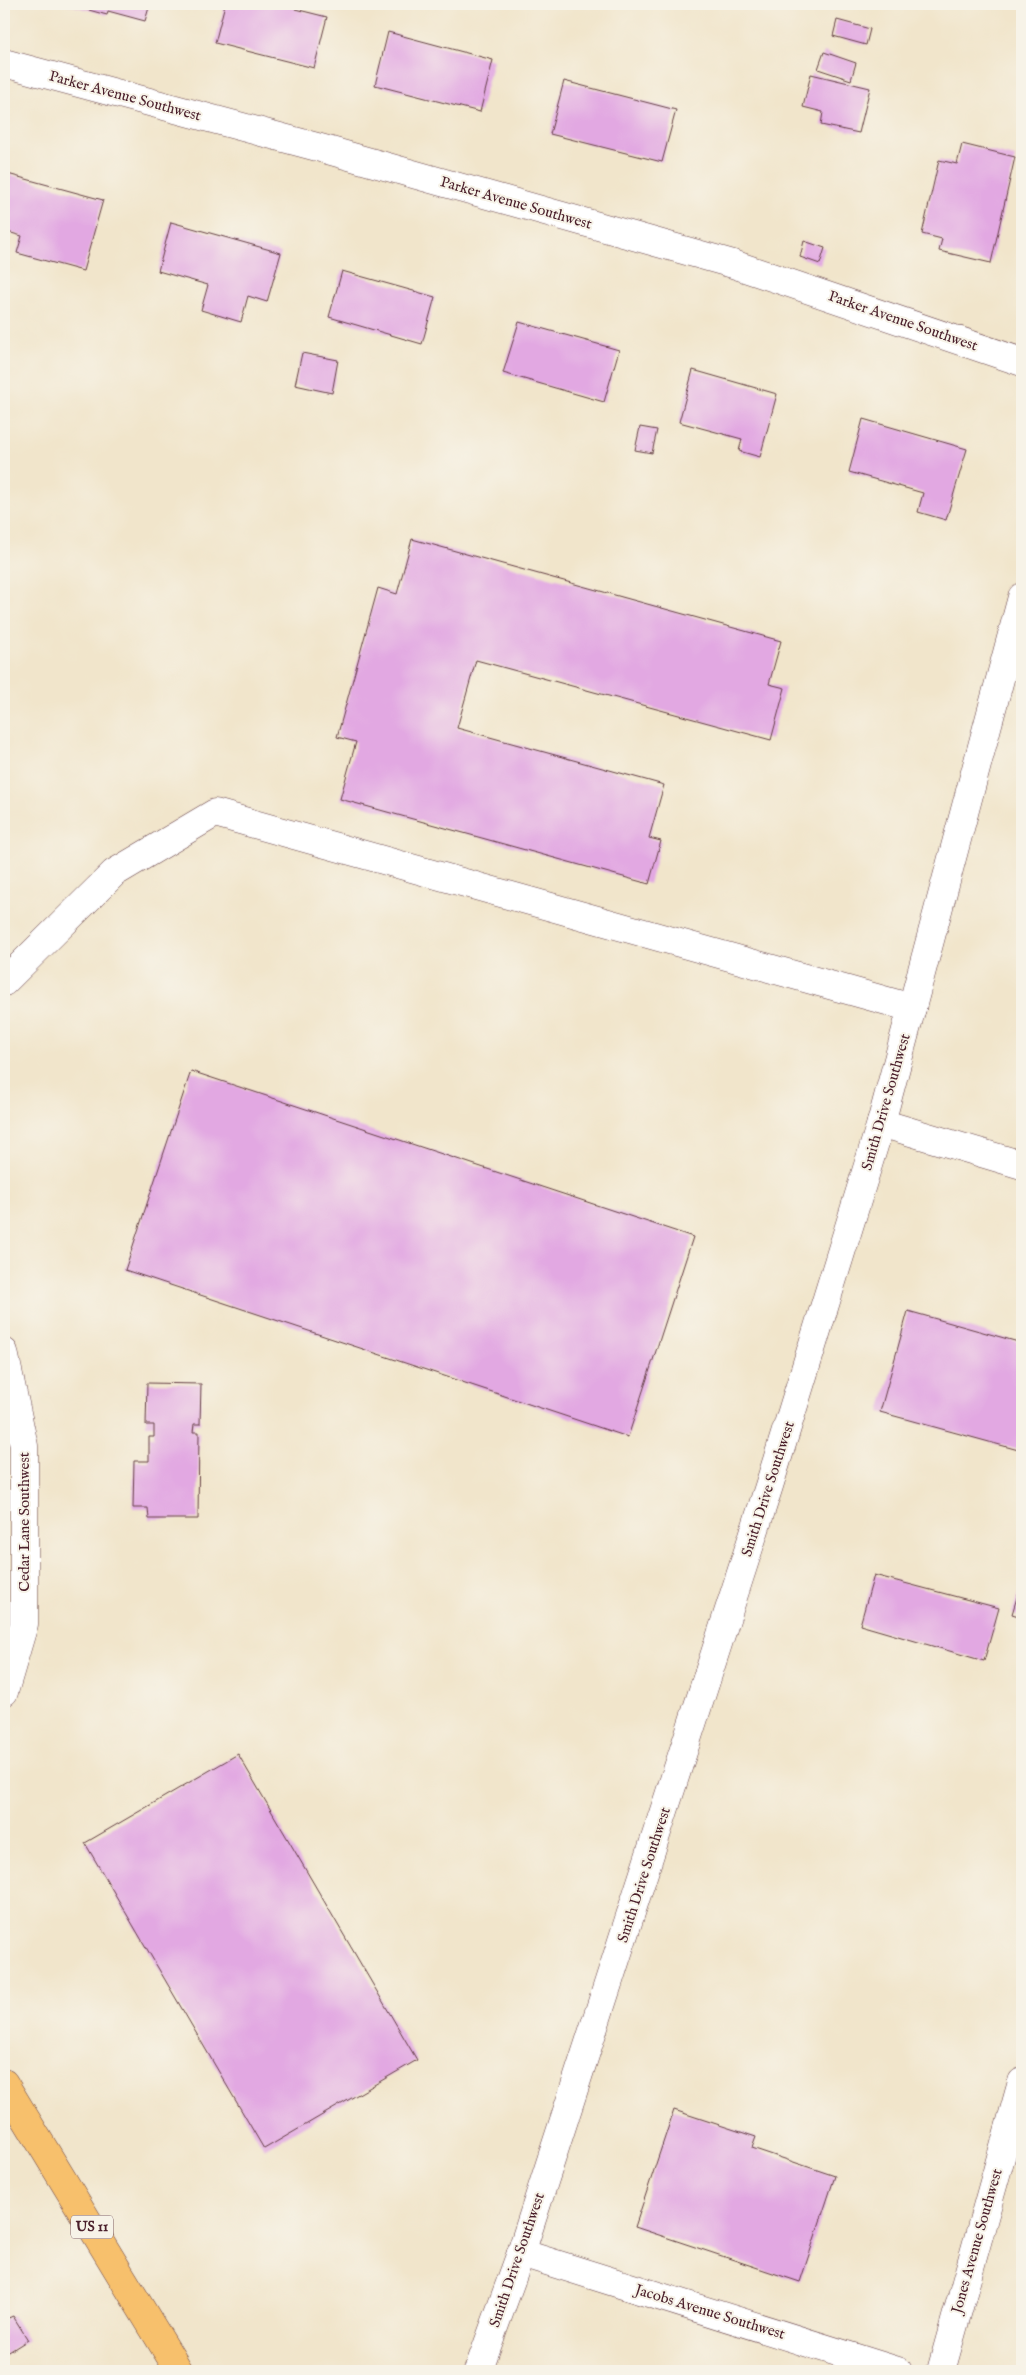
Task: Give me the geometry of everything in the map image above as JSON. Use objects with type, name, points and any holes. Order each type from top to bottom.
[{"type":"main road","name":"US 11","points":[[4,2083],[179,2371]]},
{"type":"street","name":"Parker Avenue Southwest","points":[[4,63],[307,144],[733,264],[1022,362]]},
{"type":"street","name":"Smith Drive Southwest","points":[[478,2371],[521,2253],[766,1495],[881,1123],[1022,597]]},
{"type":"street","points":[[4,982],[114,873],[215,812],[912,1008]]},
{"type":"street","points":[[881,1123],[1022,1165]]},
{"type":"street","name":"Cedar Lane Southwest","points":[[4,1352],[24,1446],[24,1624],[4,1692]]},
{"type":"street","name":"Jones Avenue Southwest","points":[[941,2371],[1021,2087]]},
{"type":"street","name":"Jacobs Avenue Southwest","points":[[521,2253],[898,2371]]},
{"type":"building","points":[[67,4],[150,4],[145,21],[108,11],[107,15]]},
{"type":"building","points":[[225,4],[296,4],[295,9],[327,17],[314,68],[215,43]]},
{"type":"building","points":[[837,20],[870,29],[866,45],[833,36]]},
{"type":"building","points":[[388,32],[493,60],[480,112],[375,85]]},
{"type":"building","points":[[824,52],[856,63],[851,80],[818,69]]},
{"type":"building","points":[[811,74],[870,88],[859,133],[821,125],[823,112],[803,107]]},
{"type":"building","points":[[564,81],[676,110],[662,162],[550,134]]},
{"type":"building","points":[[962,144],[1015,157],[991,263],[939,251],[942,239],[922,234],[939,160],[957,164]]},
{"type":"building","points":[[4,173],[103,200],[83,271],[17,253],[22,236],[4,231]]},
{"type":"building","points":[[171,222],[281,253],[267,302],[248,296],[241,322],[201,310],[208,285],[158,271]]},
{"type":"building","points":[[804,241],[825,248],[820,264],[800,257]]},
{"type":"building","points":[[342,271],[435,297],[422,344],[329,317]]},
{"type":"building","points":[[519,322],[619,350],[604,402],[503,373]]},
{"type":"building","points":[[302,353],[338,360],[332,393],[295,385]]},
{"type":"building","points":[[693,370],[777,394],[760,457],[739,451],[742,439],[679,422]]},
{"type":"building","points":[[863,419],[967,449],[946,520],[918,512],[923,493],[849,472]]},
{"type":"building","points":[[640,427],[657,430],[652,453],[635,450]]},
{"type":"building","points":[[412,539],[781,641],[769,684],[785,688],[771,740],[476,660],[457,728],[664,785],[649,838],[661,841],[649,884],[340,799],[356,742],[337,737],[378,588],[397,594]]},
{"type":"building","points":[[191,1071],[693,1237],[628,1437],[125,1270]]},
{"type":"building","points":[[908,1311],[1022,1343],[1022,1451],[880,1412]]},
{"type":"building","points":[[147,1383],[201,1384],[200,1424],[194,1424],[193,1432],[199,1432],[198,1519],[149,1519],[148,1508],[133,1508],[134,1461],[149,1461],[149,1437],[154,1437],[154,1425],[146,1425]]},
{"type":"building","points":[[874,1575],[999,1608],[984,1661],[860,1625]]},
{"type":"building","points":[[1022,1581],[1022,1617],[1012,1614]]},
{"type":"building","points":[[238,1754],[417,2060],[264,2149],[85,1843]]},
{"type":"building","points":[[674,2110],[756,2137],[752,2148],[835,2176],[800,2282],[635,2227]]},
{"type":"building","points":[[4,2315],[6,2319],[13,2316],[28,2340],[4,2355]]}]
